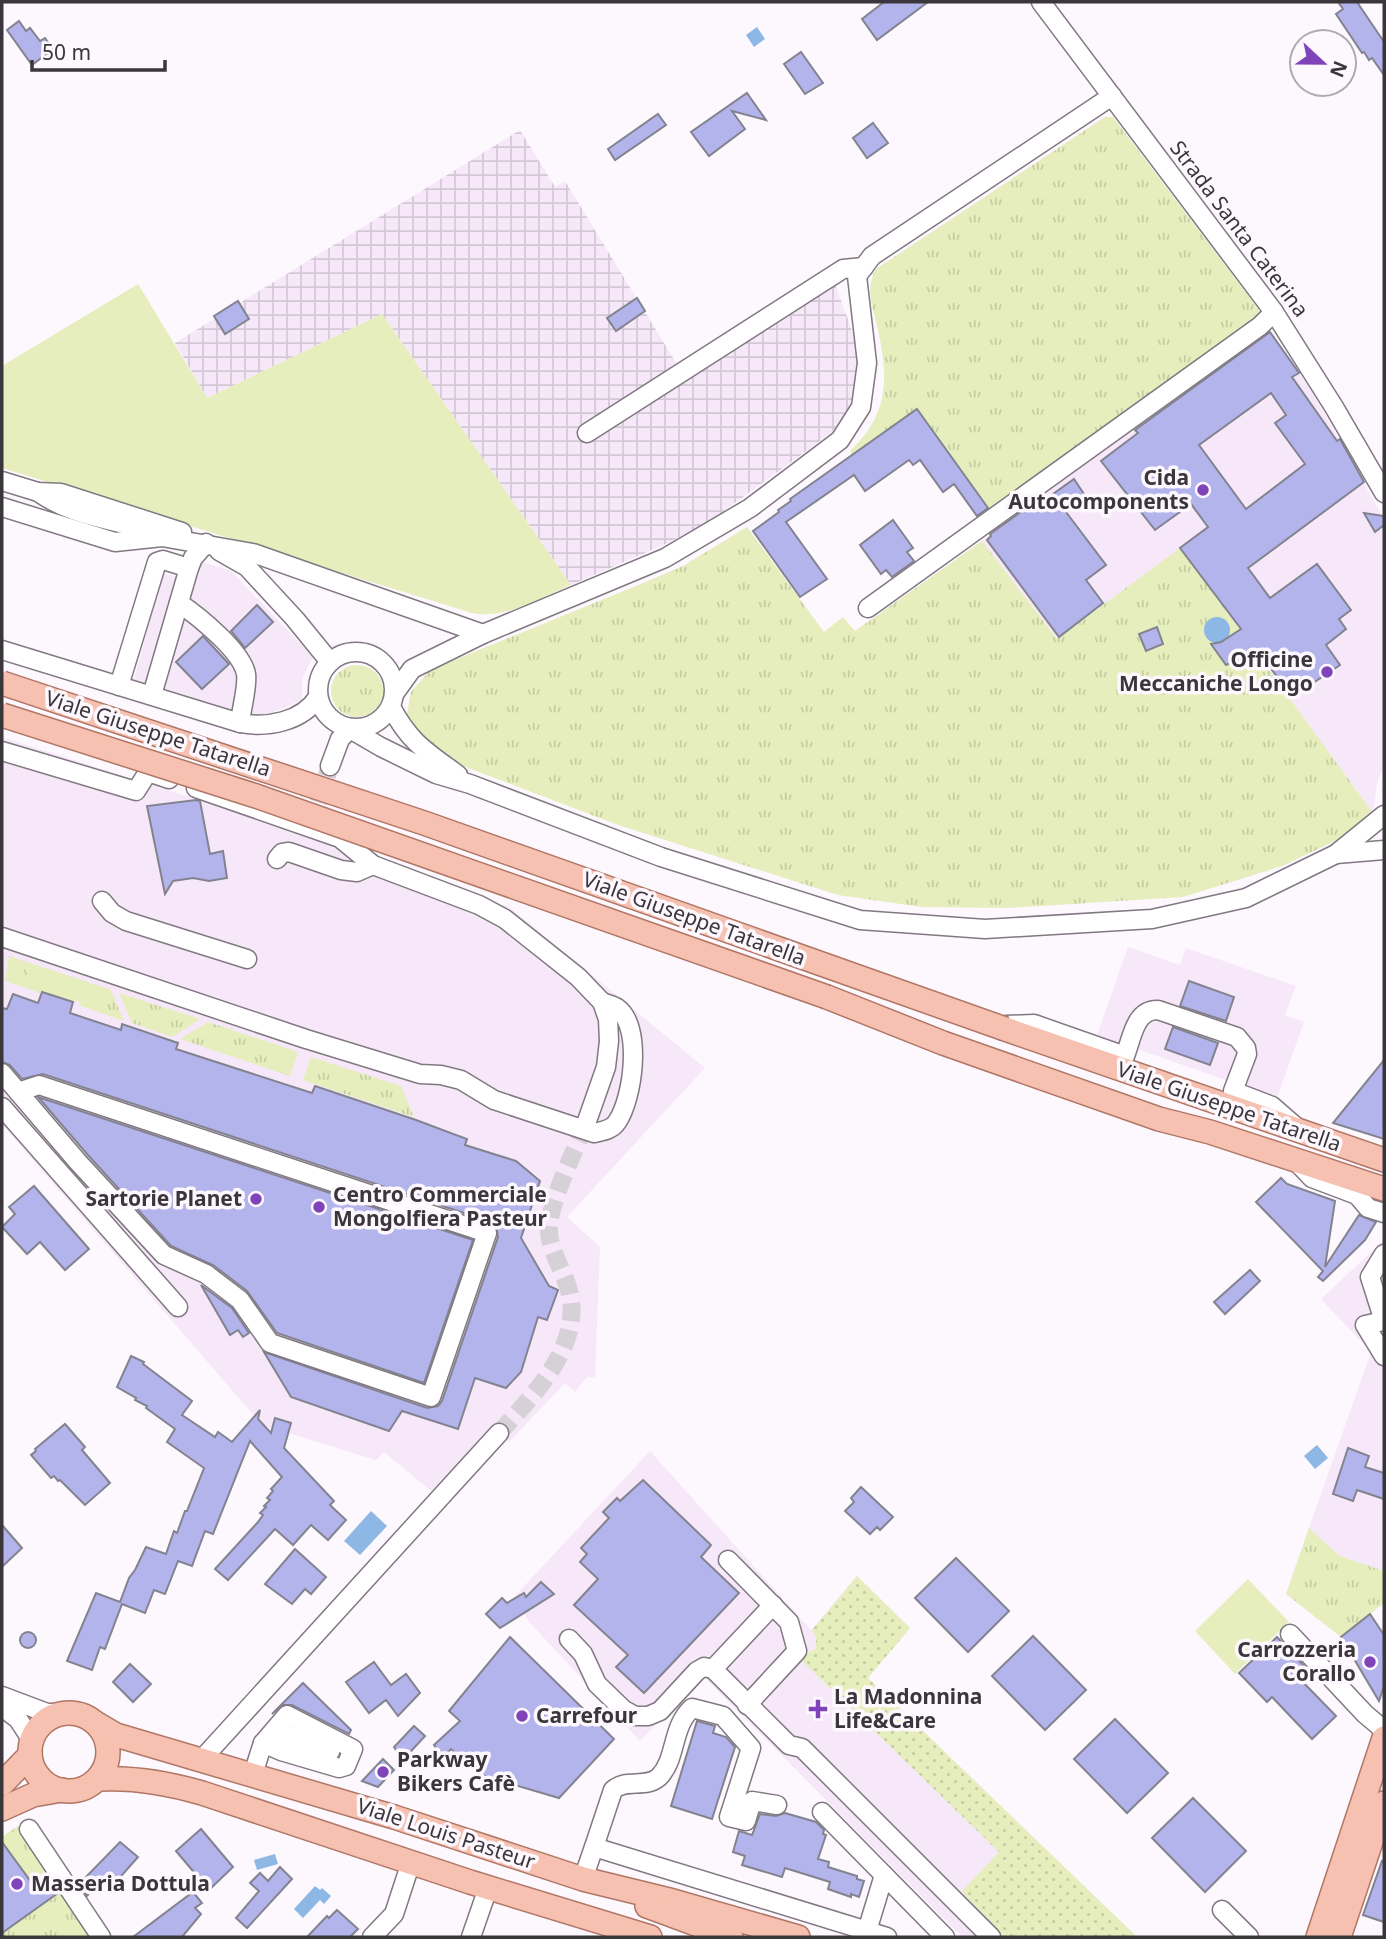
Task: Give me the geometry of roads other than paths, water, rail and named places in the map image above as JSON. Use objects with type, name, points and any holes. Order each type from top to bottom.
[{"type":"main road","name":"Viale Giuseppe Tatarella","points":[[2,683],[424,823],[1000,1028],[1384,1160]]},
{"type":"main road","name":"Viale Giuseppe Tatarella","points":[[2,715],[256,796],[827,997],[943,1043],[1159,1119],[1210,1132],[1384,1189]]},
{"type":"main road","points":[[2,1784],[31,1747],[39,1727],[49,1718],[61,1713],[86,1716],[97,1724],[104,1734],[108,1760],[98,1779],[83,1788],[33,1795],[2,1809]]},
{"type":"main road","name":"Viale Louis Pasteur","points":[[97,1724],[116,1735],[394,1817],[583,1879],[673,1901],[798,1937]]},
{"type":"main road","points":[[1318,1937],[1384,1738]]},
{"type":"main road","points":[[31,1747],[37,1775],[46,1784],[62,1790]]},
{"type":"main road","name":"Viale Louis Pasteur","points":[[98,1779],[122,1778],[169,1784],[488,1888],[650,1937]]},
{"type":"main road","points":[[1339,1937],[1379,1829],[1384,1803]]},
{"type":"main road","points":[[583,1879],[678,1919],[731,1937]]},
{"type":"street","name":"Strada Santa Caterina","points":[[1041,2],[1274,312],[1384,493]]},
{"type":"street","points":[[330,766],[340,739],[350,729],[373,725],[383,717],[412,669],[483,634],[665,558],[750,508],[840,440],[861,407],[867,363],[857,276],[872,256],[1112,96]]},
{"type":"street","points":[[587,433],[843,269],[864,267]]},
{"type":"street","points":[[869,608],[1259,326],[1274,312]]},
{"type":"street","points":[[2,481],[37,492],[61,493],[184,533],[206,543],[247,567],[330,662]]},
{"type":"street","points":[[37,492],[56,505],[162,537],[253,553],[483,634]]},
{"type":"street","points":[[2,507],[115,542],[162,537]]},
{"type":"street","points":[[152,695],[189,568],[193,558],[206,543]]},
{"type":"street","points":[[120,686],[157,562],[163,560],[189,568]]},
{"type":"street","points":[[179,603],[202,619],[230,646],[246,673],[240,723]]},
{"type":"street","points":[[2,650],[259,727],[270,726],[310,710],[318,697],[319,678],[330,662],[338,656],[356,651],[375,656],[390,672],[392,700],[402,727],[412,740],[470,784]]},
{"type":"street","points":[[383,662],[412,669]]},
{"type":"street","points":[[318,697],[328,717],[337,724],[418,766],[661,857],[860,920],[985,929],[1153,919],[1245,898],[1336,855],[1384,815]]},
{"type":"street","points":[[2,751],[136,791],[148,772],[340,838],[373,865],[479,905],[505,919],[578,977],[602,1002],[608,1019],[606,1067],[587,1121]]},
{"type":"street","points":[[1336,855],[1384,850]]},
{"type":"street","points":[[277,859],[282,853],[289,852],[341,870],[357,872],[373,865]]},
{"type":"street","points":[[102,901],[112,913],[126,921],[247,959]]},
{"type":"street","points":[[2,937],[306,1039],[421,1074],[460,1080],[494,1100],[594,1133],[608,1129],[617,1122],[632,1072],[633,1050],[629,1024],[618,1008],[602,1002]]},
{"type":"street","points":[[1000,1028],[1034,1024],[1125,1056],[1142,1015],[1150,1010],[1158,1010],[1237,1037],[1242,1041],[1247,1054],[1233,1091],[1272,1106],[1303,1133]]},
{"type":"street","points":[[2,1073],[18,1092],[78,1162],[164,1255],[206,1273],[240,1300],[270,1343],[431,1397],[487,1233],[39,1085],[18,1092]]},
{"type":"street","points":[[2,1107],[178,1307]]},
{"type":"street","points":[[1295,1160],[1312,1178],[1357,1195],[1368,1208],[1384,1213]]},
{"type":"street","points":[[1384,1254],[1370,1276],[1384,1321],[1365,1325],[1384,1356]]},
{"type":"street","points":[[202,1759],[499,1433]]},
{"type":"street","points":[[728,1560],[789,1622],[797,1651],[747,1705]]},
{"type":"street","points":[[713,1669],[773,1605]]},
{"type":"street","points":[[1290,1634],[1365,1714],[1384,1730]]},
{"type":"street","points":[[569,1639],[583,1654],[597,1684],[624,1710],[635,1716],[648,1716],[660,1711],[697,1671],[704,1667],[713,1669],[789,1745],[802,1748],[991,1937]]},
{"type":"street","points":[[2,1696],[47,1713],[61,1713]]},
{"type":"street","points":[[2,1707],[18,1719],[31,1747]]},
{"type":"street","points":[[583,1879],[613,1790],[621,1785],[650,1782],[661,1774],[682,1717],[692,1709],[723,1716],[751,1748],[729,1816],[746,1821],[752,1801],[777,1805]]},
{"type":"street","points":[[253,1774],[264,1743],[285,1734],[330,1752]]},
{"type":"street","points":[[822,1812],[945,1937]]},
{"type":"street","points":[[29,1829],[100,1937]]},
{"type":"street","points":[[594,1847],[887,1937]]},
{"type":"street","points":[[372,1937],[394,1914],[411,1862]]},
{"type":"street","points":[[867,1931],[884,1875]]},
{"type":"street","points":[[471,1937],[488,1888]]},
{"type":"street","points":[[1222,1910],[1249,1937]]},
{"type":"water","points":[[757,27],[765,39],[754,47],[746,35]]},
{"type":"water","points":[[1217,617],[1226,621],[1230,630],[1226,639],[1217,643],[1208,639],[1204,630],[1208,621]]},
{"type":"water","points":[[1317,1445],[1328,1458],[1315,1469],[1304,1456]]},
{"type":"water","points":[[371,1511],[387,1526],[360,1555],[344,1541]]},
{"type":"water","points":[[275,1854],[278,1864],[257,1870],[254,1860]]},
{"type":"water","points":[[315,1886],[331,1896],[324,1904],[320,1900],[303,1918],[294,1909]]},
{"type":"tunnel","points":[[310,828],[330,766]]},
{"type":"tunnel","points":[[499,1433],[551,1370],[568,1334],[570,1294],[552,1248],[549,1222],[557,1193],[587,1121]]},
{"type":"place","name":"Cida Autocomponents","points":[[1203,490]]},
{"type":"place","name":"Officine Meccaniche Longo","points":[[1327,672]]},
{"type":"place","name":"Sartorie Planet","points":[[256,1199]]},
{"type":"place","name":"Centro Commerciale Mongolfiera Pasteur","points":[[319,1207]]},
{"type":"place","name":"Carrozzeria Corallo","points":[[1370,1662]]},
{"type":"place","name":"La Madonnina Life&Care","points":[[818,1709]]},
{"type":"place","name":"Carrefour","points":[[522,1716]]},
{"type":"place","name":"Parkway Bikers Cafè","points":[[383,1772]]},
{"type":"place","name":"Masseria Dottula","points":[[17,1884]]}]
